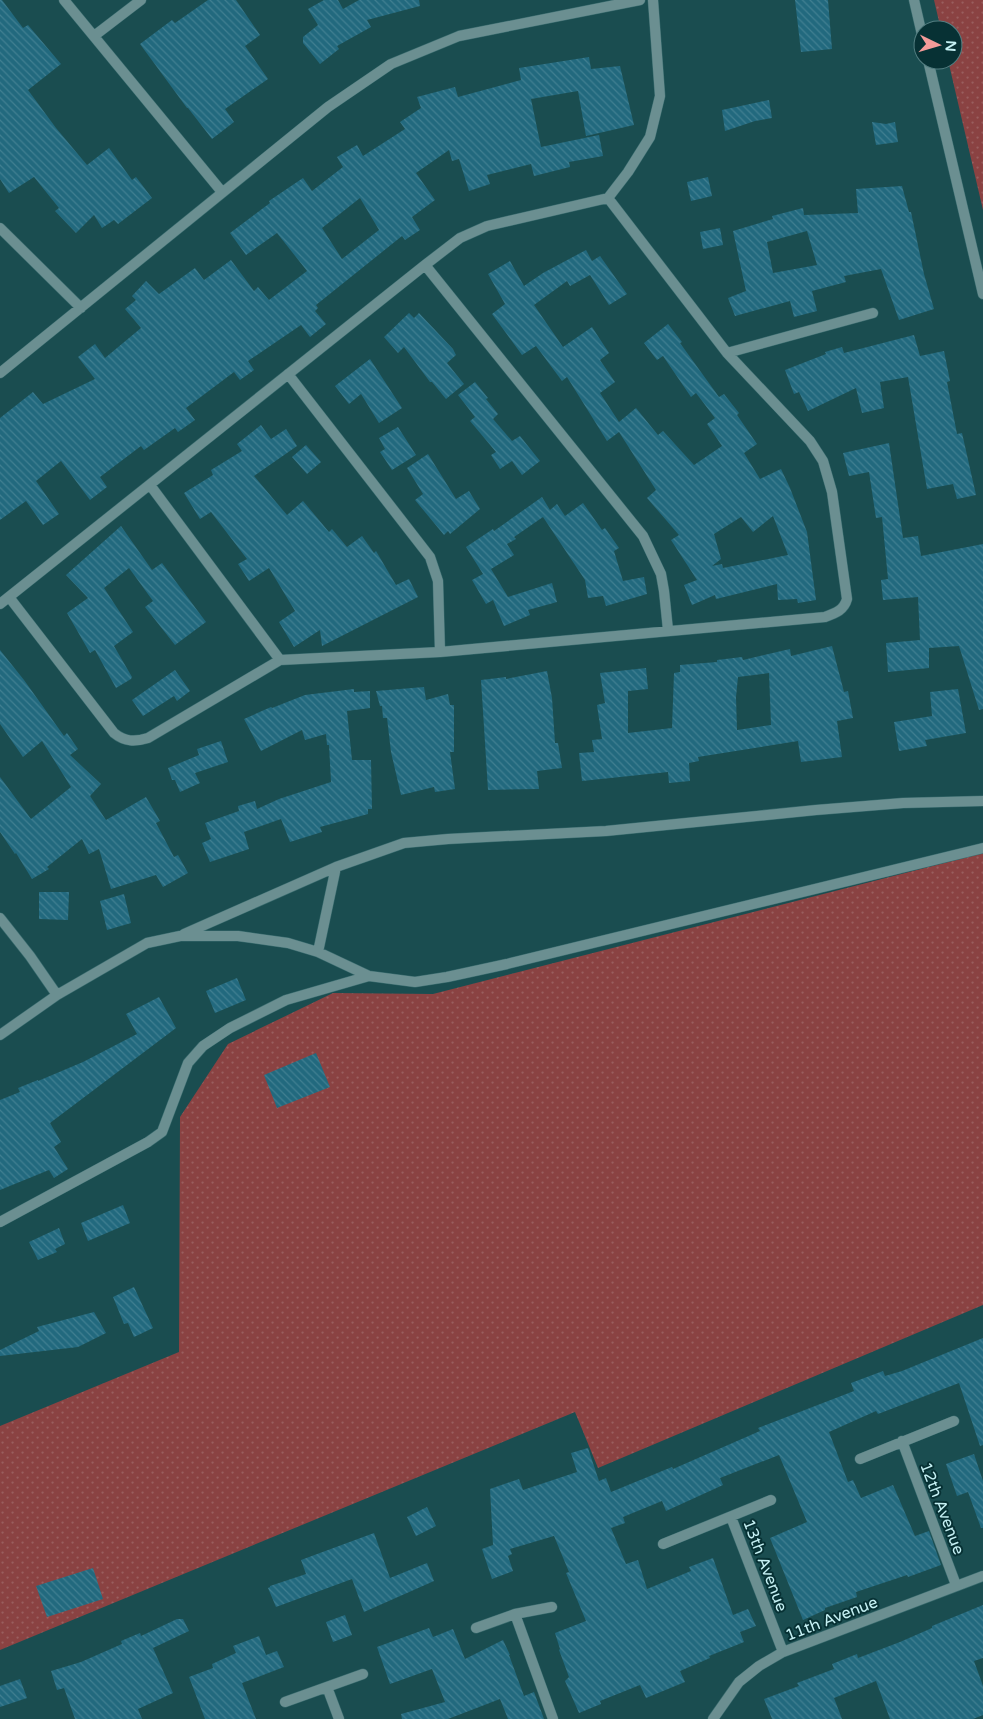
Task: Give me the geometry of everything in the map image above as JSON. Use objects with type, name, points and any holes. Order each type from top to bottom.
[{"type":"street","points":[[64,0],[222,192]]},
{"type":"street","points":[[94,36],[141,0]]},
{"type":"street","points":[[0,373],[328,108],[391,64],[459,36],[640,0]]},
{"type":"street","points":[[0,604],[460,238],[487,226],[608,198],[628,172],[650,137],[660,96],[653,0]]},
{"type":"street","points":[[914,0],[918,20]]},
{"type":"street","points":[[930,70],[983,294]]},
{"type":"street","points":[[9,597],[114,733],[125,740],[139,741],[148,738],[280,660],[440,652],[826,617],[841,610],[847,599],[832,492],[823,461],[810,441],[727,353],[608,198]]},
{"type":"street","points":[[0,228],[81,308]]},
{"type":"street","points":[[425,265],[643,536],[661,574],[668,630]]},
{"type":"street","points":[[727,353],[873,313]]},
{"type":"street","points":[[288,374],[430,557],[438,581],[440,652]]},
{"type":"street","points":[[150,484],[280,660]]},
{"type":"street","points":[[0,1036],[57,995],[147,943],[180,936],[336,868],[404,843],[606,831],[903,803],[983,802]]},
{"type":"street","points":[[180,936],[238,936],[288,943],[318,952],[369,976],[415,982],[516,962],[983,848]]},
{"type":"street","points":[[318,952],[336,868]]},
{"type":"street","points":[[0,918],[30,956],[57,995]]},
{"type":"street","points":[[0,1222],[148,1142],[162,1132],[188,1063],[203,1046],[230,1028],[286,1000],[369,976]]},
{"type":"street","points":[[860,1459],[954,1421]]},
{"type":"street","name":"12th Avenue","points":[[902,1441],[956,1585]]},
{"type":"street","name":"13th Avenue","points":[[663,1544],[771,1500]]},
{"type":"street","name":"13th Avenue","points":[[731,1517],[783,1652]]},
{"type":"street","name":"11th Avenue","points":[[712,1719],[739,1682],[759,1666],[783,1652],[983,1576]]},
{"type":"street","points":[[476,1628],[515,1614],[552,1607]]},
{"type":"street","points":[[515,1614],[553,1719]]},
{"type":"street","points":[[284,1702],[363,1674]]},
{"type":"street","points":[[327,1687],[339,1719]]},
{"type":"shaded area","points":[[934,0],[983,0],[983,210],[950,70],[963,70],[963,20],[939,20]]},
{"type":"shaded area","points":[[983,853],[983,1305],[598,1468],[575,1412],[0,1650],[0,1426],[179,1352],[180,1117],[228,1044],[333,993],[433,994]]},
{"type":"building","points":[[0,0],[2,0],[23,28],[28,25],[61,64],[28,90],[56,128],[87,165],[109,148],[132,180],[136,177],[152,198],[118,224],[114,220],[102,228],[94,215],[76,233],[55,211],[59,208],[34,177],[9,193],[0,179]]},
{"type":"building","points":[[208,0],[236,0],[260,35],[245,46],[268,79],[225,109],[234,122],[212,139],[140,44],[172,20],[175,23]]},
{"type":"building","points":[[324,0],[338,0],[343,9],[359,0],[419,0],[420,6],[367,20],[371,27],[337,46],[339,49],[320,64],[303,43],[303,37],[318,25],[308,9]]},
{"type":"building","points":[[795,0],[828,0],[832,49],[801,52]]},
{"type":"building","points":[[589,57],[591,69],[620,66],[634,125],[586,136],[578,91],[531,99],[541,147],[599,135],[603,156],[569,162],[570,167],[534,176],[531,164],[487,175],[490,184],[469,191],[459,159],[452,161],[449,150],[416,173],[435,200],[412,217],[420,230],[405,240],[402,236],[316,305],[318,308],[315,311],[326,324],[310,337],[301,325],[248,361],[254,370],[240,380],[234,372],[186,408],[195,420],[178,432],[175,428],[144,450],[141,446],[100,477],[107,487],[90,500],[61,461],[36,481],[59,514],[43,525],[26,501],[0,520],[0,418],[33,392],[43,404],[95,379],[78,357],[95,344],[105,358],[141,328],[125,309],[136,300],[132,296],[146,281],[159,294],[195,268],[204,280],[231,260],[254,291],[258,287],[269,300],[307,271],[277,233],[246,255],[230,233],[270,203],[269,201],[303,178],[312,191],[343,167],[337,157],[357,145],[363,156],[405,129],[400,122],[421,108],[417,97],[455,87],[458,97],[521,80],[519,68]],"holes":[[[360,198],[379,230],[342,259],[322,228]]]},
{"type":"building","points":[[769,100],[772,118],[755,121],[725,131],[722,110]]},
{"type":"building","points":[[872,122],[886,124],[895,122],[898,142],[876,145]]},
{"type":"building","points":[[708,177],[712,196],[691,201],[687,182]]},
{"type":"building","points":[[902,186],[909,212],[911,212],[924,274],[934,309],[899,320],[881,269],[844,276],[846,282],[812,291],[817,311],[794,317],[790,301],[735,316],[728,298],[746,291],[733,231],[773,219],[772,216],[803,208],[804,215],[858,213],[856,189]],"holes":[[[807,231],[817,265],[773,273],[767,242]]]},
{"type":"building","points":[[720,228],[723,245],[703,249],[700,232]]},
{"type":"building","points":[[586,250],[592,261],[600,256],[627,294],[609,305],[590,275],[570,286],[567,281],[534,305],[563,347],[592,327],[609,353],[600,360],[615,382],[600,393],[619,422],[636,408],[658,435],[663,431],[694,465],[722,446],[707,424],[715,418],[696,393],[691,397],[663,356],[657,360],[644,343],[668,324],[719,397],[724,394],[739,413],[737,415],[757,444],[744,453],[760,479],[781,469],[807,532],[816,600],[798,603],[797,599],[778,600],[777,584],[716,599],[715,595],[692,605],[684,585],[697,580],[671,540],[679,535],[647,498],[656,490],[619,432],[607,441],[567,377],[562,381],[536,346],[522,355],[492,314],[505,304],[488,274],[510,261],[524,286],[543,273]],"holes":[[[773,516],[788,555],[723,568],[722,564],[712,566],[721,559],[714,534],[741,517],[753,532]]]},
{"type":"building","points":[[409,313],[414,318],[419,313],[453,349],[456,355],[447,363],[464,384],[446,399],[430,382],[404,347],[398,353],[384,337]]},
{"type":"building","points":[[914,335],[920,356],[944,351],[950,381],[947,382],[957,434],[962,433],[976,495],[957,499],[953,484],[927,489],[908,377],[880,382],[884,408],[862,413],[856,388],[808,411],[799,392],[794,394],[785,370],[826,354],[825,352],[842,347],[844,353]]},
{"type":"building","points":[[370,359],[402,408],[379,423],[361,394],[349,404],[335,386]]},
{"type":"building","points":[[475,382],[498,414],[493,419],[512,441],[520,436],[540,461],[522,475],[512,461],[500,469],[491,455],[496,452],[470,421],[475,417],[458,395]]},
{"type":"building","points":[[261,425],[271,439],[286,429],[297,446],[254,476],[287,515],[303,501],[329,532],[332,529],[347,547],[362,536],[374,553],[376,551],[396,585],[409,579],[418,597],[322,646],[320,630],[294,647],[279,622],[295,611],[269,568],[249,581],[238,564],[247,559],[211,512],[200,519],[184,493],[213,475],[211,470],[242,451],[237,444]]},
{"type":"building","points":[[398,427],[416,455],[392,470],[380,452],[385,449],[379,438]]},
{"type":"building","points":[[889,443],[903,538],[918,536],[921,556],[983,544],[983,709],[979,710],[959,646],[929,648],[929,668],[888,672],[886,643],[920,640],[918,597],[883,600],[881,580],[888,579],[882,517],[876,518],[869,472],[849,476],[843,453]]},
{"type":"building","points":[[306,445],[321,462],[307,474],[292,457]]},
{"type":"building","points":[[428,454],[456,499],[469,491],[480,509],[450,534],[448,531],[444,535],[415,500],[423,494],[407,468]]},
{"type":"building","points":[[542,497],[550,510],[557,504],[565,516],[583,503],[602,530],[605,528],[619,548],[614,551],[623,581],[644,577],[647,594],[606,606],[603,596],[588,598],[585,580],[543,517],[507,544],[514,555],[491,569],[508,597],[552,583],[557,602],[528,610],[530,615],[504,626],[493,600],[486,604],[472,580],[483,574],[466,547],[493,529],[494,531]]},
{"type":"building","points":[[121,526],[152,570],[162,563],[206,622],[175,645],[145,607],[153,601],[129,568],[104,588],[133,632],[114,646],[132,677],[116,688],[95,650],[90,653],[67,613],[88,598],[66,575]]},
{"type":"building","points":[[832,646],[844,692],[848,691],[853,718],[837,721],[842,757],[801,762],[798,741],[698,757],[699,761],[689,763],[690,781],[669,783],[668,772],[582,781],[579,753],[594,752],[592,740],[602,739],[597,705],[605,703],[600,673],[646,668],[648,689],[628,691],[628,733],[672,728],[674,673],[680,672],[680,665],[717,662],[717,660],[742,657],[743,660],[790,649],[791,656]],"holes":[[[769,673],[771,725],[737,730],[736,697],[738,677]]]},
{"type":"building","points":[[0,650],[64,736],[67,733],[78,749],[70,755],[101,784],[90,796],[106,820],[146,797],[160,821],[156,823],[174,857],[178,855],[188,873],[163,887],[156,875],[111,889],[99,849],[89,854],[82,839],[47,867],[49,869],[32,879],[0,832],[0,777],[31,819],[71,787],[42,741],[23,757],[0,724]]},
{"type":"building","points":[[175,670],[190,691],[177,701],[174,696],[143,716],[132,700]]},
{"type":"building","points":[[547,671],[552,698],[555,743],[558,743],[562,768],[537,771],[539,789],[488,790],[481,680],[506,677],[506,679]]},
{"type":"building","points":[[424,687],[426,700],[448,694],[450,705],[454,705],[454,752],[450,752],[455,789],[435,792],[434,787],[401,795],[391,752],[387,718],[383,718],[382,706],[380,706],[376,691]]},
{"type":"building","points":[[354,689],[354,692],[370,691],[370,708],[347,711],[352,760],[371,760],[372,809],[368,809],[368,814],[320,827],[322,832],[290,842],[281,819],[244,832],[249,849],[210,862],[202,843],[211,839],[205,823],[239,811],[238,806],[255,801],[257,809],[279,799],[331,782],[329,745],[327,745],[326,734],[305,740],[302,730],[261,751],[244,719],[305,695]]},
{"type":"building","points":[[958,689],[966,733],[925,740],[927,746],[899,751],[894,722],[932,716],[930,692]]},
{"type":"building","points":[[221,741],[228,762],[195,773],[200,783],[180,792],[175,780],[172,780],[168,768],[199,755],[197,749]]},
{"type":"building","points":[[39,892],[69,892],[68,920],[39,919]]},
{"type":"building","points":[[124,894],[131,923],[107,930],[100,901]]},
{"type":"building","points":[[237,978],[246,1000],[215,1013],[206,991]]},
{"type":"building","points":[[159,997],[176,1028],[50,1123],[61,1142],[54,1147],[68,1169],[54,1178],[49,1170],[0,1190],[0,1100],[20,1092],[18,1088],[83,1062],[137,1034],[126,1014]]},
{"type":"building","points":[[316,1053],[330,1087],[277,1108],[264,1075]]},
{"type":"building","points":[[123,1205],[130,1223],[88,1241],[81,1223]]},
{"type":"building","points":[[59,1228],[65,1244],[55,1249],[57,1252],[38,1260],[29,1242]]},
{"type":"building","points":[[134,1287],[153,1328],[134,1337],[128,1323],[124,1324],[113,1297]]},
{"type":"building","points":[[94,1312],[106,1333],[78,1347],[0,1356],[0,1350],[39,1331],[37,1327]]},
{"type":"building","points":[[983,1338],[983,1445],[980,1446],[959,1383],[878,1414],[876,1411],[829,1432],[848,1482],[853,1480],[861,1498],[893,1485],[915,1536],[929,1531],[941,1565],[856,1592],[857,1597],[825,1608],[825,1610],[803,1620],[770,1538],[807,1522],[779,1455],[720,1478],[723,1485],[666,1511],[662,1501],[623,1517],[625,1523],[611,1528],[626,1564],[638,1560],[647,1589],[691,1571],[689,1567],[713,1558],[733,1615],[748,1609],[756,1626],[740,1632],[744,1642],[709,1656],[710,1658],[680,1671],[685,1682],[646,1698],[640,1685],[600,1701],[601,1704],[579,1713],[565,1681],[569,1677],[555,1633],[586,1621],[566,1573],[569,1572],[554,1536],[510,1549],[512,1554],[508,1556],[513,1571],[492,1579],[482,1549],[493,1545],[490,1489],[519,1479],[523,1490],[577,1472],[571,1453],[588,1448],[599,1481],[606,1478],[611,1492],[672,1467],[673,1469],[760,1431],[758,1428],[854,1391],[851,1383],[883,1371],[885,1376],[902,1371]]},
{"type":"building","points":[[974,1454],[983,1481],[983,1528],[981,1528],[968,1492],[957,1496],[946,1464]]},
{"type":"building","points":[[427,1507],[436,1526],[416,1536],[407,1517]]},
{"type":"building","points":[[374,1533],[390,1578],[427,1563],[434,1581],[364,1612],[352,1579],[276,1607],[268,1588],[306,1574],[301,1560]]},
{"type":"building","points":[[93,1568],[103,1599],[47,1617],[36,1586]]},
{"type":"building","points":[[983,1605],[983,1658],[974,1661],[983,1686],[983,1715],[973,1719],[890,1719],[876,1681],[834,1698],[842,1719],[772,1719],[764,1699],[799,1686],[797,1683],[834,1669],[832,1664],[857,1654],[858,1658],[900,1642],[932,1628],[932,1626]]},
{"type":"building","points":[[345,1615],[352,1635],[333,1642],[326,1622]]},
{"type":"building","points":[[177,1619],[183,1619],[189,1631],[153,1648],[173,1693],[138,1709],[142,1719],[75,1719],[64,1688],[57,1690],[51,1671],[81,1662],[122,1644],[121,1641],[140,1633],[141,1636]]},
{"type":"building","points":[[429,1628],[433,1637],[453,1629],[465,1659],[503,1640],[524,1696],[534,1692],[544,1719],[508,1719],[500,1699],[448,1719],[402,1719],[401,1714],[445,1702],[432,1669],[390,1684],[377,1647]]},
{"type":"building","points":[[259,1636],[266,1655],[277,1651],[284,1667],[242,1683],[256,1719],[205,1719],[189,1677],[213,1668],[212,1664],[236,1653],[233,1646]]},
{"type":"building","points":[[20,1679],[27,1698],[0,1707],[0,1686]]}]
